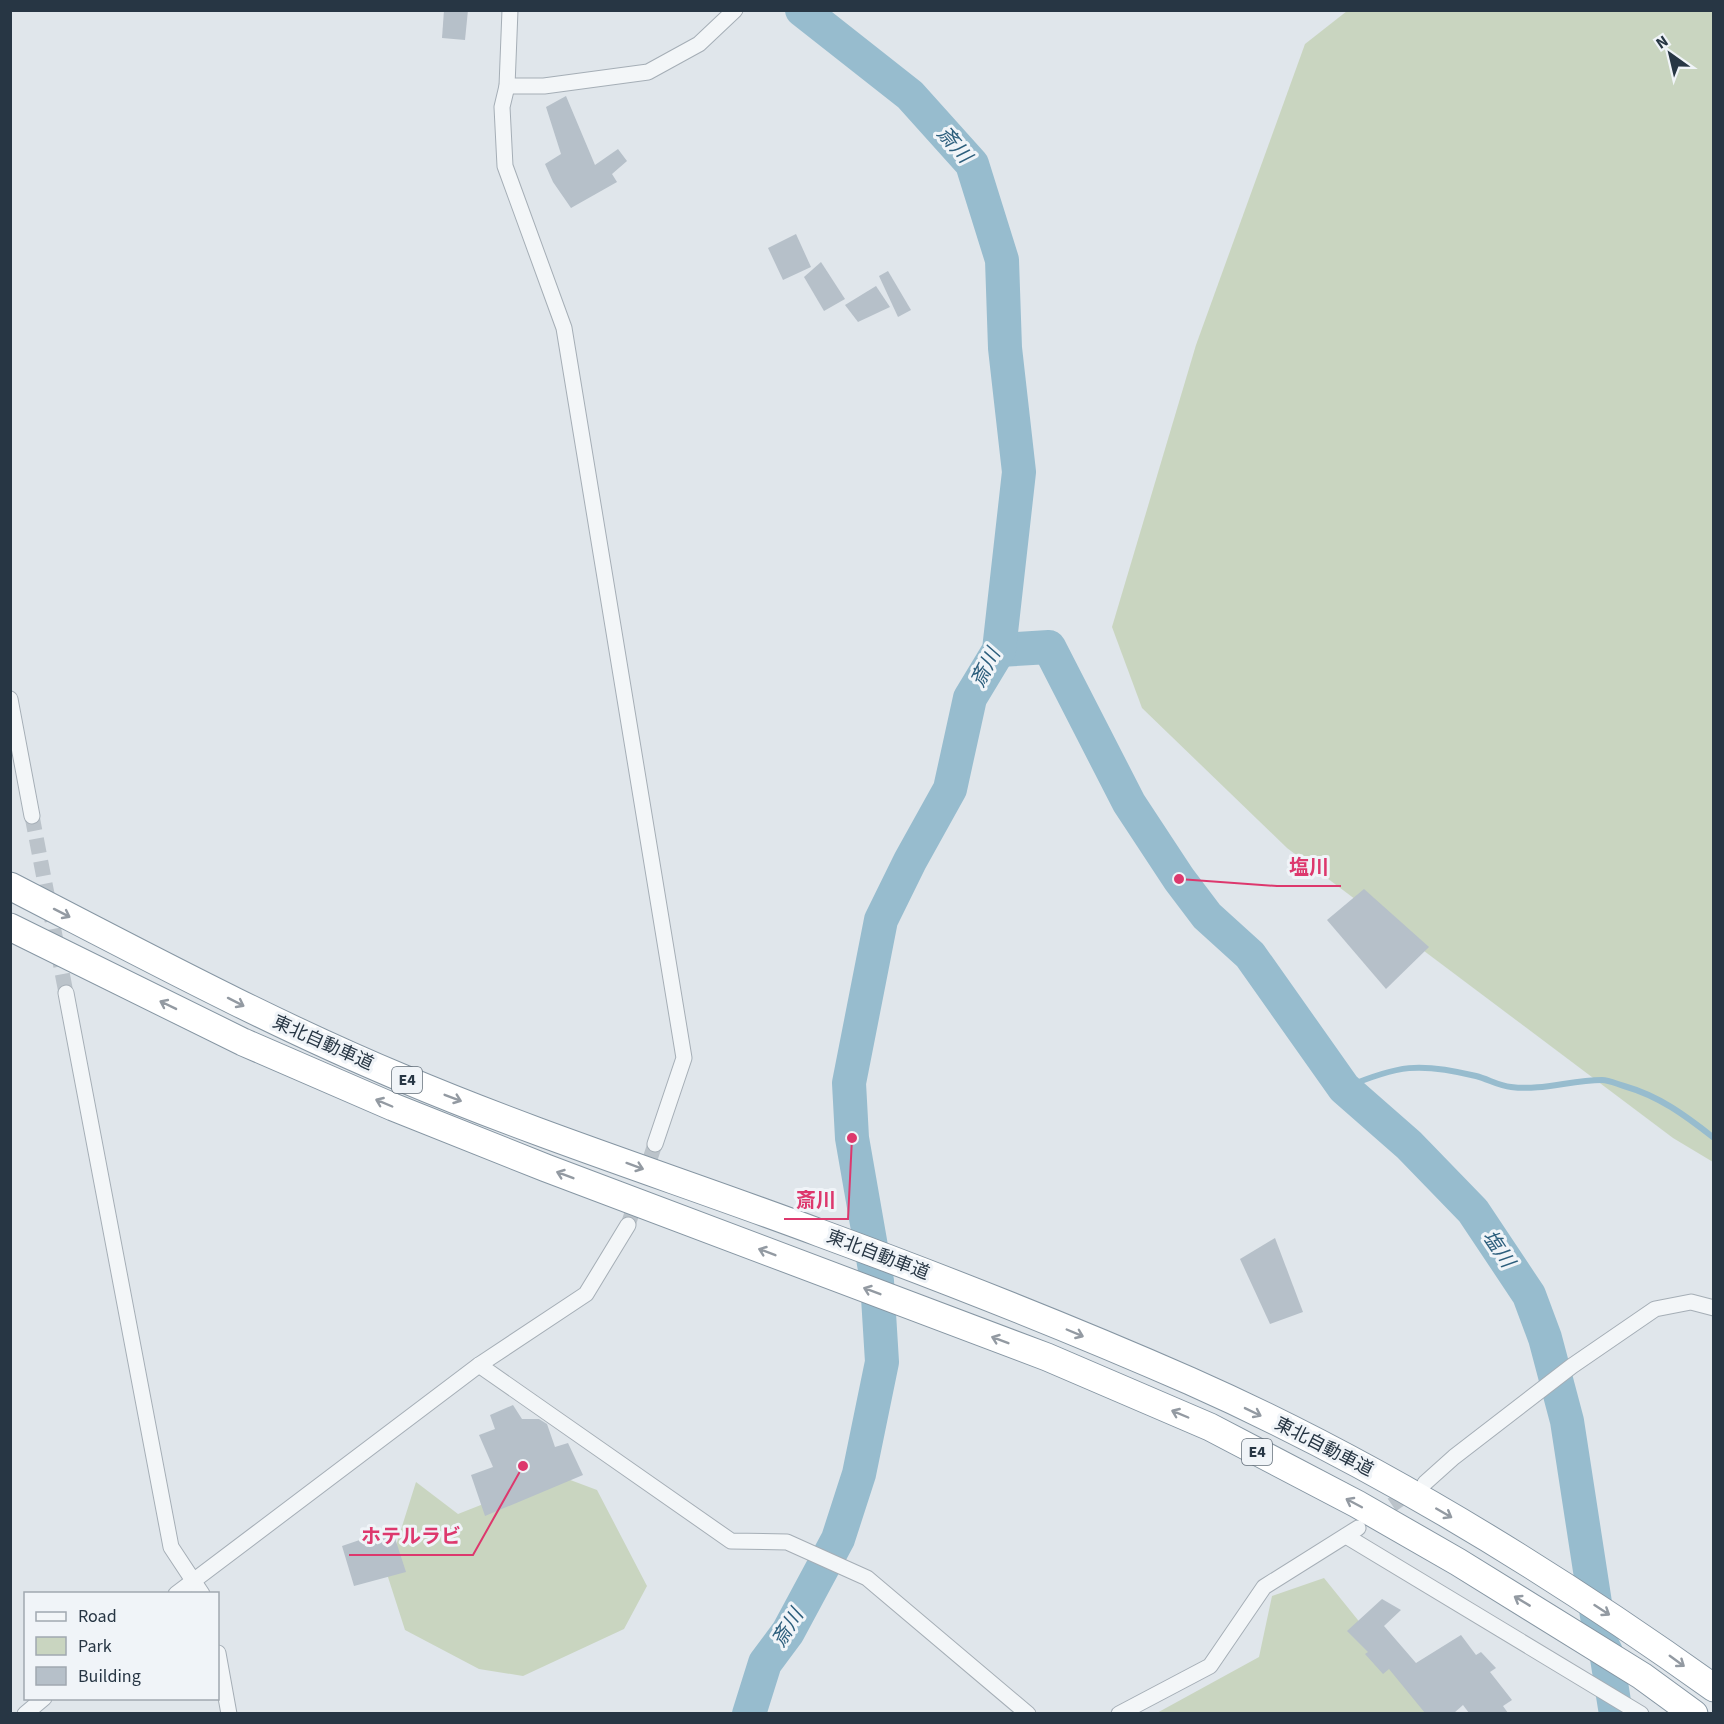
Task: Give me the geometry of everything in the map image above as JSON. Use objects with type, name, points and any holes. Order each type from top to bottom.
[{"type":"highway","name":"東北自動車道","points":[[10,886],[256,1013],[404,1079],[821,1233],[1192,1382],[1303,1435],[1478,1532],[1640,1635],[1713,1688]]},
{"type":"highway","name":"東北自動車道","points":[[10,927],[243,1042],[393,1107],[546,1168],[1047,1358],[1210,1428],[1367,1510],[1572,1631],[1694,1713]]},
{"type":"street","points":[[510,10],[507,86],[502,107],[505,166],[564,328],[684,1058],[655,1144]]},
{"type":"street","points":[[507,86],[544,87],[648,72],[699,44],[735,10]]},
{"type":"street","points":[[10,699],[32,816]]},
{"type":"street","points":[[66,993],[171,1547],[195,1579],[202,1592]]},
{"type":"street","points":[[177,1592],[479,1365],[586,1294],[628,1225]]},
{"type":"street","points":[[1425,1483],[1454,1457],[1572,1366],[1655,1309],[1691,1302],[1713,1308]]},
{"type":"street","points":[[479,1365],[731,1541],[787,1542],[867,1578],[1029,1713]]},
{"type":"street","points":[[1119,1713],[1210,1666],[1264,1587],[1352,1532],[1641,1713]]},
{"type":"street","points":[[219,1658],[229,1713]]},
{"type":"street","points":[[25,1713],[41,1700]]},
{"type":"green space","points":[[1347,11],[1713,11],[1713,1162],[1673,1138],[1287,848],[1142,708],[1112,627],[1196,345],[1305,44]]},
{"type":"green space","points":[[557,1475],[597,1490],[647,1586],[624,1629],[523,1676],[479,1669],[405,1630],[387,1574],[416,1482],[458,1514]]},
{"type":"green space","points":[[1324,1578],[1433,1713],[1155,1714],[1259,1657],[1272,1596]]},
{"type":"building","points":[[444,10],[468,10],[465,40],[442,38]]},
{"type":"building","points":[[566,96],[595,165],[618,149],[627,161],[612,174],[617,182],[571,208],[553,182],[545,164],[561,154],[546,107]]},
{"type":"building","points":[[796,234],[811,267],[783,280],[768,248]]},
{"type":"building","points":[[821,262],[845,299],[824,311],[804,277]]},
{"type":"building","points":[[888,271],[911,310],[898,317],[879,276]]},
{"type":"building","points":[[876,286],[890,307],[858,322],[845,305]]},
{"type":"building","points":[[1364,889],[1429,947],[1386,989],[1327,920]]},
{"type":"building","points":[[1275,1238],[1303,1312],[1270,1324],[1240,1259]]},
{"type":"building","points":[[513,1405],[522,1419],[539,1419],[547,1424],[555,1447],[568,1443],[583,1475],[485,1516],[471,1475],[493,1467],[479,1435],[495,1429],[490,1415]]},
{"type":"building","points":[[392,1529],[406,1572],[354,1586],[342,1546]]},
{"type":"building","points":[[1382,1599],[1401,1610],[1384,1626],[1416,1663],[1461,1635],[1476,1655],[1481,1652],[1496,1668],[1490,1672],[1512,1700],[1503,1706],[1508,1713],[1469,1713],[1463,1705],[1454,1713],[1425,1713],[1389,1669],[1383,1674],[1365,1654],[1368,1652],[1347,1631]]},
{"type":"waterway","name":"斎川","points":[[749,1714],[765,1663],[788,1632],[838,1539],[859,1474],[882,1362],[877,1281],[852,1138],[849,1083],[881,920],[910,861],[950,789],[970,698],[999,650],[1019,472],[1005,348],[1002,260],[972,164],[910,95],[802,10]]},
{"type":"waterway","name":"塩川","points":[[999,650],[1049,647],[1129,803],[1179,879],[1207,916],[1250,955],[1344,1088],[1409,1145],[1473,1211],[1529,1295],[1545,1338],[1567,1421],[1601,1642],[1606,1652],[1616,1714]]},
{"type":"waterway","points":[[1344,1088],[1379,1074],[1409,1068],[1439,1069],[1523,1088],[1605,1080],[1637,1090],[1660,1101],[1714,1138]]},
{"type":"tunnel","points":[[32,816],[66,993]]},
{"type":"tunnel","points":[[628,1225],[655,1144]]},
{"type":"tunnel","points":[[1373,1518],[1415,1489]]},
{"type":"place","name":"塩川","points":[[1179,879]]},
{"type":"place","name":"斎川","points":[[852,1138]]},
{"type":"place","name":"ホテルラビ","points":[[523,1466]]}]
